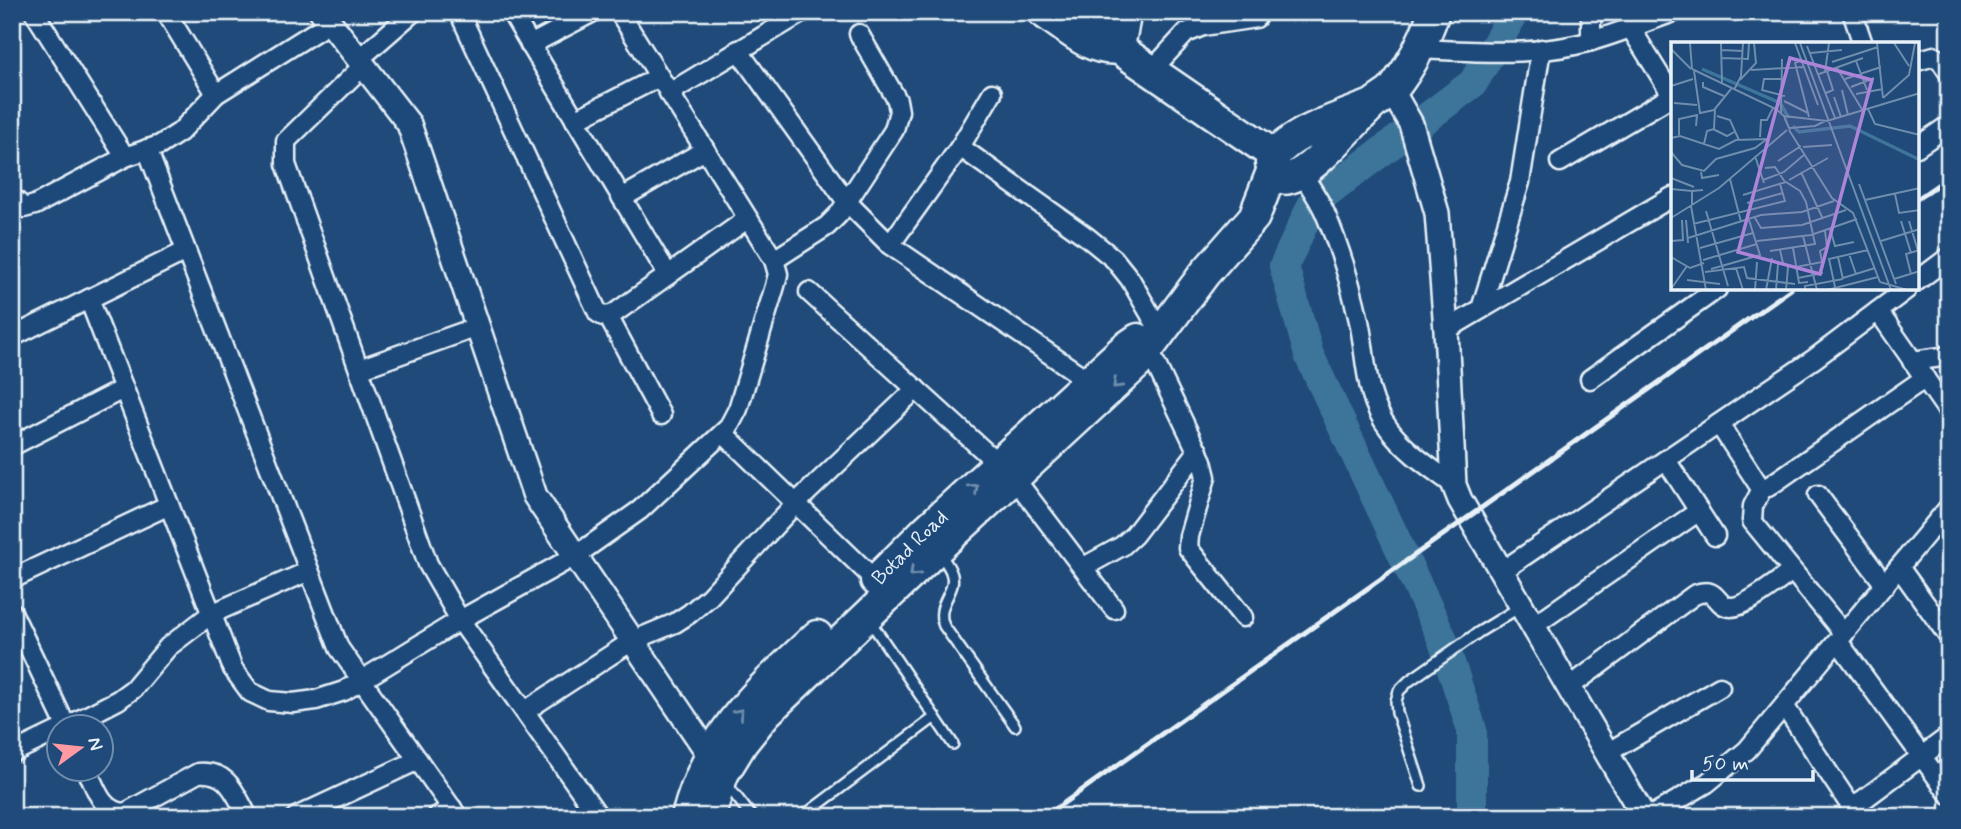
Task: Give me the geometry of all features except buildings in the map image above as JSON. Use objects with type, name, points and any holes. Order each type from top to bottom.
[{"type":"main road","points":[[1043,12],[1094,46],[1106,50],[1121,50],[1152,70],[1284,168]]},
{"type":"main road","points":[[1089,12],[1113,29],[1121,50]]},
{"type":"main road","points":[[1382,98],[1418,49],[1434,12]]},
{"type":"main road","name":"Botad Road","points":[[709,817],[718,770],[736,716],[757,692],[875,580],[931,540],[1007,473],[1120,381],[1205,273],[1255,215],[1284,168],[1294,139],[1329,133],[1382,98]]},
{"type":"main road","name":"Botad Road","points":[[1007,473],[1089,381],[1125,348],[1161,329]]},
{"type":"main road","name":"Botad Road","points":[[687,817],[694,791],[718,770],[766,713],[867,616],[931,540]]},
{"type":"street","points":[[34,12],[125,157]]},
{"type":"street","points":[[166,12],[216,94]]},
{"type":"street","points":[[413,12],[286,141],[286,164],[428,564],[460,620],[600,817]]},
{"type":"street","points":[[458,12],[598,313],[608,316],[661,415]]},
{"type":"street","points":[[510,12],[668,275]]},
{"type":"street","points":[[530,45],[593,12]]},
{"type":"street","points":[[575,120],[664,85],[737,50],[803,12]]},
{"type":"street","points":[[1121,50],[1132,12]]},
{"type":"street","points":[[1591,12],[1591,41]]},
{"type":"street","points":[[1418,49],[1466,51],[1574,45],[1673,12]]},
{"type":"street","points":[[1852,12],[1862,42]]},
{"type":"street","points":[[89,299],[211,614],[240,681],[250,692],[270,701],[293,703],[316,700],[344,691],[460,620],[575,556],[640,510],[723,433],[738,409],[778,274],[774,260],[664,85],[625,14]]},
{"type":"street","points":[[12,197],[24,208],[35,205],[125,157],[180,132],[216,94],[325,18],[409,124],[535,496],[718,770]]},
{"type":"street","points":[[1152,70],[1186,33],[1203,26],[1256,18]]},
{"type":"street","points":[[1630,27],[1671,94]]},
{"type":"street","points":[[774,260],[827,226],[847,202],[894,130],[899,111],[897,100],[859,34]]},
{"type":"street","points":[[1481,309],[1520,182],[1534,49]]},
{"type":"street","points":[[737,50],[847,202],[890,245],[1089,381]]},
{"type":"street","points":[[1919,60],[1934,56],[1948,69]]},
{"type":"street","points":[[890,245],[960,147],[992,93]]},
{"type":"street","points":[[1560,162],[1671,97]]},
{"type":"street","points":[[1382,98],[1411,124],[1437,213],[1454,485],[1460,500],[1605,754],[1644,817]]},
{"type":"street","points":[[1919,146],[1949,125]]},
{"type":"street","points":[[960,147],[1114,258],[1161,329],[1206,477],[1188,548],[1242,617]]},
{"type":"street","points":[[147,149],[339,648],[418,760],[448,814]]},
{"type":"street","points":[[622,198],[705,150]]},
{"type":"street","points":[[1284,168],[1325,212],[1348,278],[1359,324],[1368,385],[1377,410],[1408,451],[1454,485]]},
{"type":"street","points":[[1446,330],[1671,198]]},
{"type":"street","points":[[608,316],[747,219]]},
{"type":"street","points":[[17,329],[89,299],[186,251]]},
{"type":"street","points":[[1919,280],[1949,257]]},
{"type":"street","points":[[1590,379],[1716,290]]},
{"type":"street","points":[[1502,571],[1814,359],[1906,290]]},
{"type":"street","points":[[809,292],[1007,473],[1084,567],[1114,609]]},
{"type":"street","points":[[1878,311],[1949,412]]},
{"type":"street","points":[[359,369],[477,327]]},
{"type":"street","points":[[1912,360],[1949,356]]},
{"type":"street","points":[[1924,378],[1775,484],[1763,487],[1753,506],[1752,521],[1841,638],[1949,794]]},
{"type":"street","points":[[12,446],[123,389]]},
{"type":"street","points":[[525,711],[632,641],[690,614],[795,504],[916,389]]},
{"type":"street","points":[[1719,424],[1763,487]]},
{"type":"street","points":[[723,433],[875,580]]},
{"type":"street","points":[[1084,567],[1122,546],[1134,536],[1198,451]]},
{"type":"street","points":[[1666,460],[1715,536]]},
{"type":"street","points":[[1818,495],[1885,585]]},
{"type":"street","points":[[12,579],[169,505]]},
{"type":"street","points":[[1649,817],[1707,783],[1761,736],[1949,507]]},
{"type":"street","points":[[1527,616],[1699,511]]},
{"type":"street","points":[[1899,567],[1949,637]]},
{"type":"street","points":[[91,714],[118,700],[132,689],[168,647],[211,614],[309,571]]},
{"type":"street","points":[[1568,688],[1694,595],[1704,591],[1714,593],[1723,605],[1742,605],[1792,571]]},
{"type":"street","points":[[12,612],[58,714]]},
{"type":"street","points":[[1605,754],[1720,687]]},
{"type":"street","points":[[1785,707],[1855,812],[1949,736]]},
{"type":"street","points":[[12,753],[46,737]]},
{"type":"street","points":[[296,817],[418,760]]},
{"type":"street","points":[[94,784],[104,804],[114,812],[124,813],[198,773],[212,772],[223,776],[248,817]]},
{"type":"lane","points":[[931,540],[952,574],[952,584],[941,608],[944,626],[1015,726]]},
{"type":"lane","points":[[867,616],[953,744]]},
{"type":"lane","points":[[1421,786],[1397,713],[1399,691],[1409,681],[1479,632],[1527,616]]},
{"type":"lane","points":[[802,817],[934,717]]},
{"type":"lane","points":[[718,770],[752,817]]},
{"type":"waterway","points":[[1472,817],[1472,730],[1442,638],[1309,355],[1284,266],[1313,203],[1473,83],[1510,20],[1511,12]]},
{"type":"railway","points":[[1919,198],[1949,177]]},
{"type":"railway","points":[[1044,817],[1790,290]]}]
